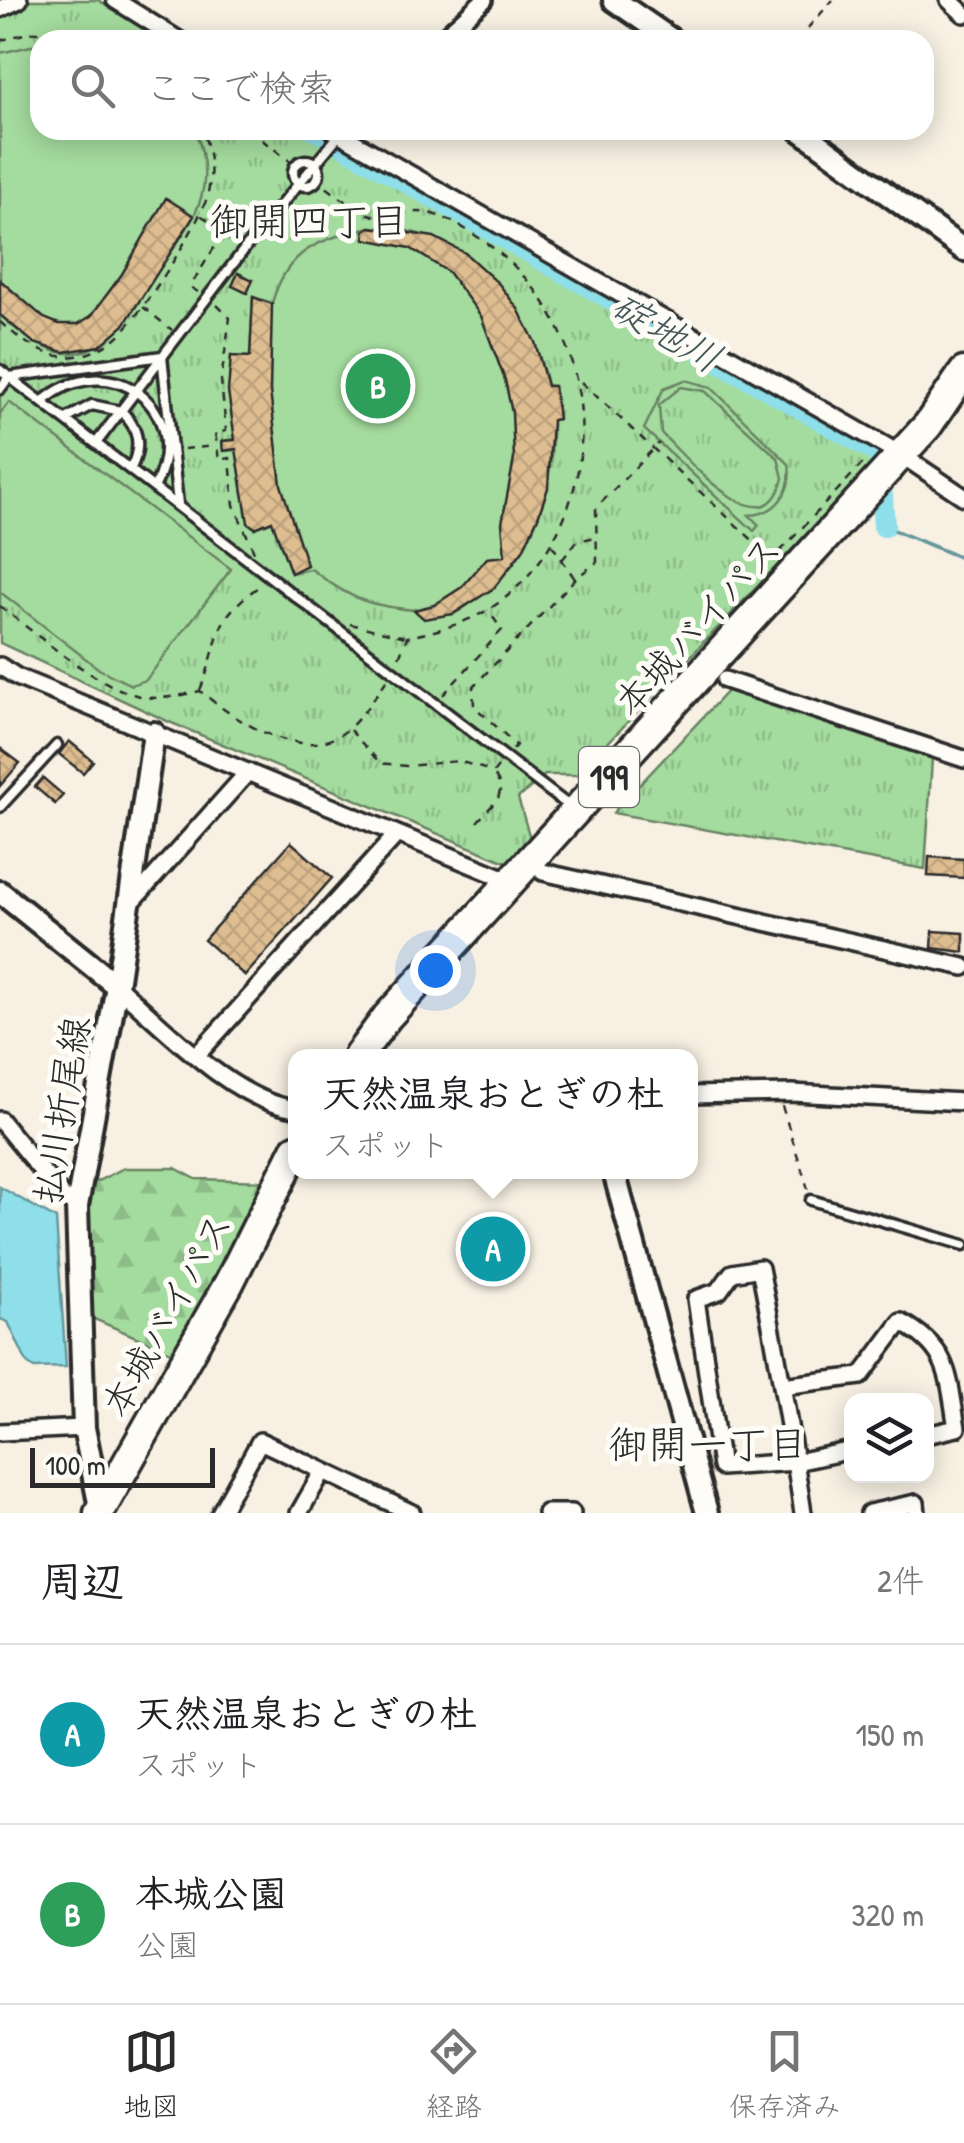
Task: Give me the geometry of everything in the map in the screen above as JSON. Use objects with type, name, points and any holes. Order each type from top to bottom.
[{"type":"highway","name":"本城バイパス","points":[[383,1049],[543,872],[725,680],[906,459],[964,372]]},
{"type":"highway","name":"本城バイパス","points":[[906,459],[941,435],[964,400]]},
{"type":"highway","name":"本城バイパス","points":[[363,1049],[387,1017],[511,881],[874,498]]},
{"type":"highway","name":"本城バイパス","points":[[104,1512],[288,1165]]},
{"type":"highway","name":"本城バイパス","points":[[104,1512],[300,1179]]},
{"type":"street","points":[[0,9],[19,0]]},
{"type":"street","points":[[115,0],[163,30]]},
{"type":"street","points":[[451,30],[484,0]]},
{"type":"street","points":[[614,0],[658,30]]},
{"type":"street","points":[[949,0],[964,14]]},
{"type":"street","points":[[355,140],[964,496]]},
{"type":"street","points":[[814,140],[964,250]]},
{"type":"street","points":[[0,666],[511,881]]},
{"type":"street","points":[[725,680],[964,759]]},
{"type":"street","points":[[154,733],[117,986],[198,1056],[268,1106],[288,1109]]},
{"type":"street","points":[[130,904],[248,772]]},
{"type":"street","points":[[198,1056],[397,834]]},
{"type":"street","points":[[543,872],[964,967]]},
{"type":"street","name":"払川折尾線","points":[[0,892],[117,986],[77,1206],[84,1428],[104,1512]]},
{"type":"street","points":[[698,1095],[779,1094],[964,1102]]},
{"type":"street","points":[[0,1120],[63,1197],[77,1206]]},
{"type":"street","points":[[616,1179],[708,1513]]},
{"type":"street","points":[[803,1513],[796,1462],[760,1268],[732,1273],[719,1292],[696,1299],[721,1467],[796,1462],[844,1452]]},
{"type":"street","points":[[782,1386],[862,1376],[901,1322],[922,1334],[945,1360],[957,1428],[934,1433]]},
{"type":"street","points":[[0,1432],[84,1428]]},
{"type":"street","points":[[220,1513],[260,1441],[323,1470],[377,1507],[412,1513]]},
{"type":"street","points":[[299,1513],[323,1470]]},
{"type":"street","points":[[868,1513],[916,1504],[918,1513]]},
{"type":"street","points":[[546,1513],[572,1513]]},
{"type":"lane","points":[[97,442],[332,140]]},
{"type":"lane","points":[[298,183],[296,165],[301,161],[314,162]]},
{"type":"lane","points":[[298,183],[312,185],[317,180],[314,162]]},
{"type":"lane","points":[[0,388],[9,377],[162,356]]},
{"type":"lane","points":[[162,356],[178,504]]},
{"type":"lane","points":[[0,370],[576,812]]},
{"type":"lane","points":[[42,402],[55,390],[87,378],[121,382],[136,391],[157,414],[166,442],[154,486]]},
{"type":"lane","points":[[66,420],[92,404],[121,411],[136,431],[138,444],[131,468]]},
{"type":"lane","points":[[0,806],[57,745]]},
{"type":"lane","points":[[811,1200],[964,1245]]},
{"type":"path","points":[[806,30],[833,0]]},
{"type":"path","points":[[0,40],[31,29],[47,30]]},
{"type":"path","points":[[0,331],[2,324],[30,346],[58,356],[79,355],[118,337],[200,215],[211,171],[206,140]]},
{"type":"path","points":[[262,140],[374,216],[423,212],[457,226],[501,254],[534,286],[559,328],[580,381],[583,435],[574,488],[551,544],[510,594],[445,630],[407,637],[325,618]]},
{"type":"path","points":[[200,215],[246,247]]},
{"type":"path","points":[[225,230],[190,287],[208,297],[230,318],[221,380],[226,431],[215,433],[219,460],[230,458],[234,506],[262,569]]},
{"type":"path","points":[[142,306],[178,336]]},
{"type":"path","points":[[580,381],[773,559],[865,461]]},
{"type":"path","points":[[494,772],[516,746],[474,706],[473,687],[575,579],[597,562],[596,508],[659,443]]},
{"type":"path","points":[[172,450],[217,446]]},
{"type":"path","points":[[562,560],[578,541],[596,536]]},
{"type":"path","points":[[551,544],[575,579]]},
{"type":"path","points":[[200,691],[210,668],[216,629],[227,612],[272,578]]},
{"type":"path","points":[[0,606],[111,685],[144,697],[172,698],[200,691],[249,726],[279,736],[320,742],[349,729],[394,671],[407,637]]},
{"type":"path","points":[[436,704],[502,630],[488,609]]},
{"type":"path","points":[[349,729],[380,763],[406,766],[459,762],[494,772],[501,787],[498,800],[477,822]]},
{"type":"path","points":[[779,1094],[811,1200]]},
{"type":"green space","points":[[28,0],[98,0],[148,30],[30,30],[30,140],[328,140],[873,453],[876,462],[577,775],[545,775],[518,798],[532,845],[513,865],[167,721],[0,643],[0,14]]},
{"type":"green space","points":[[30,46],[30,140],[198,140],[202,153],[203,191],[189,224],[122,322],[106,339],[89,349],[71,353],[50,350],[0,315],[0,53]]},
{"type":"green space","points":[[370,227],[404,230],[435,240],[487,273],[525,323],[547,385],[554,386],[558,419],[552,420],[549,472],[536,522],[511,566],[494,585],[453,614],[376,604],[339,589],[311,569],[291,573],[273,521],[255,528],[243,494],[237,450],[223,451],[222,441],[235,439],[229,391],[231,356],[250,357],[253,297],[272,303],[286,270],[296,259],[321,243]]},
{"type":"green space","points":[[685,380],[711,387],[789,464],[788,483],[781,499],[768,510],[749,515],[759,525],[754,531],[644,429],[664,388]],"holes":[[[681,387],[705,391],[778,458],[783,478],[774,499],[760,506],[743,503],[725,493],[661,433],[659,405]]]},
{"type":"green space","points":[[9,402],[231,569],[146,680],[131,685],[99,669],[0,592],[0,414]]},
{"type":"green space","points":[[733,685],[933,743],[925,869],[613,813]]},
{"type":"green space","points":[[124,1168],[175,1168],[196,1179],[268,1181],[173,1353],[87,1316],[90,1185]]},
{"type":"water","points":[[0,1187],[56,1219],[66,1367],[34,1368],[27,1363],[8,1322],[0,1319]]},
{"type":"building","points":[[166,198],[194,216],[124,325],[100,346],[64,352],[34,343],[0,315],[0,280],[44,318],[59,324],[78,324],[91,316],[122,274]]},
{"type":"building","points":[[370,227],[434,237],[465,253],[499,284],[518,309],[535,342],[547,386],[554,386],[558,419],[552,420],[548,488],[538,517],[523,550],[494,588],[453,614],[424,619],[414,610],[434,605],[462,587],[487,558],[505,556],[502,523],[514,459],[512,413],[505,380],[481,316],[448,272],[410,248],[365,239],[364,231]]},
{"type":"building","points":[[238,273],[253,280],[247,293],[232,286]]},
{"type":"building","points":[[253,297],[272,304],[270,391],[281,485],[307,565],[291,573],[272,521],[255,528],[248,523],[236,449],[223,451],[222,441],[235,440],[228,391],[231,356],[250,357]]},
{"type":"building","points":[[69,741],[93,761],[83,773],[59,754]]},
{"type":"building","points":[[0,748],[20,763],[0,786]]},
{"type":"building","points":[[43,778],[63,795],[55,804],[35,787]]},
{"type":"building","points":[[291,842],[332,878],[245,976],[204,940]]},
{"type":"building","points":[[929,857],[964,859],[964,878],[928,876]]},
{"type":"building","points":[[933,931],[964,933],[964,952],[932,948]]},
{"type":"waterway","name":"碇地川","points":[[333,140],[879,453],[884,526]]},
{"type":"waterway","name":"碇地川","points":[[884,526],[964,559]]},
{"type":"place","name":"本城公園","points":[[378,386]]},
{"type":"place","name":"天然温泉おとぎの杜","points":[[493,1249]]},
{"type":"district","name":"御開四丁目","points":[[309,220]]},
{"type":"district","name":"御開一丁目","points":[[708,1443]]}]
